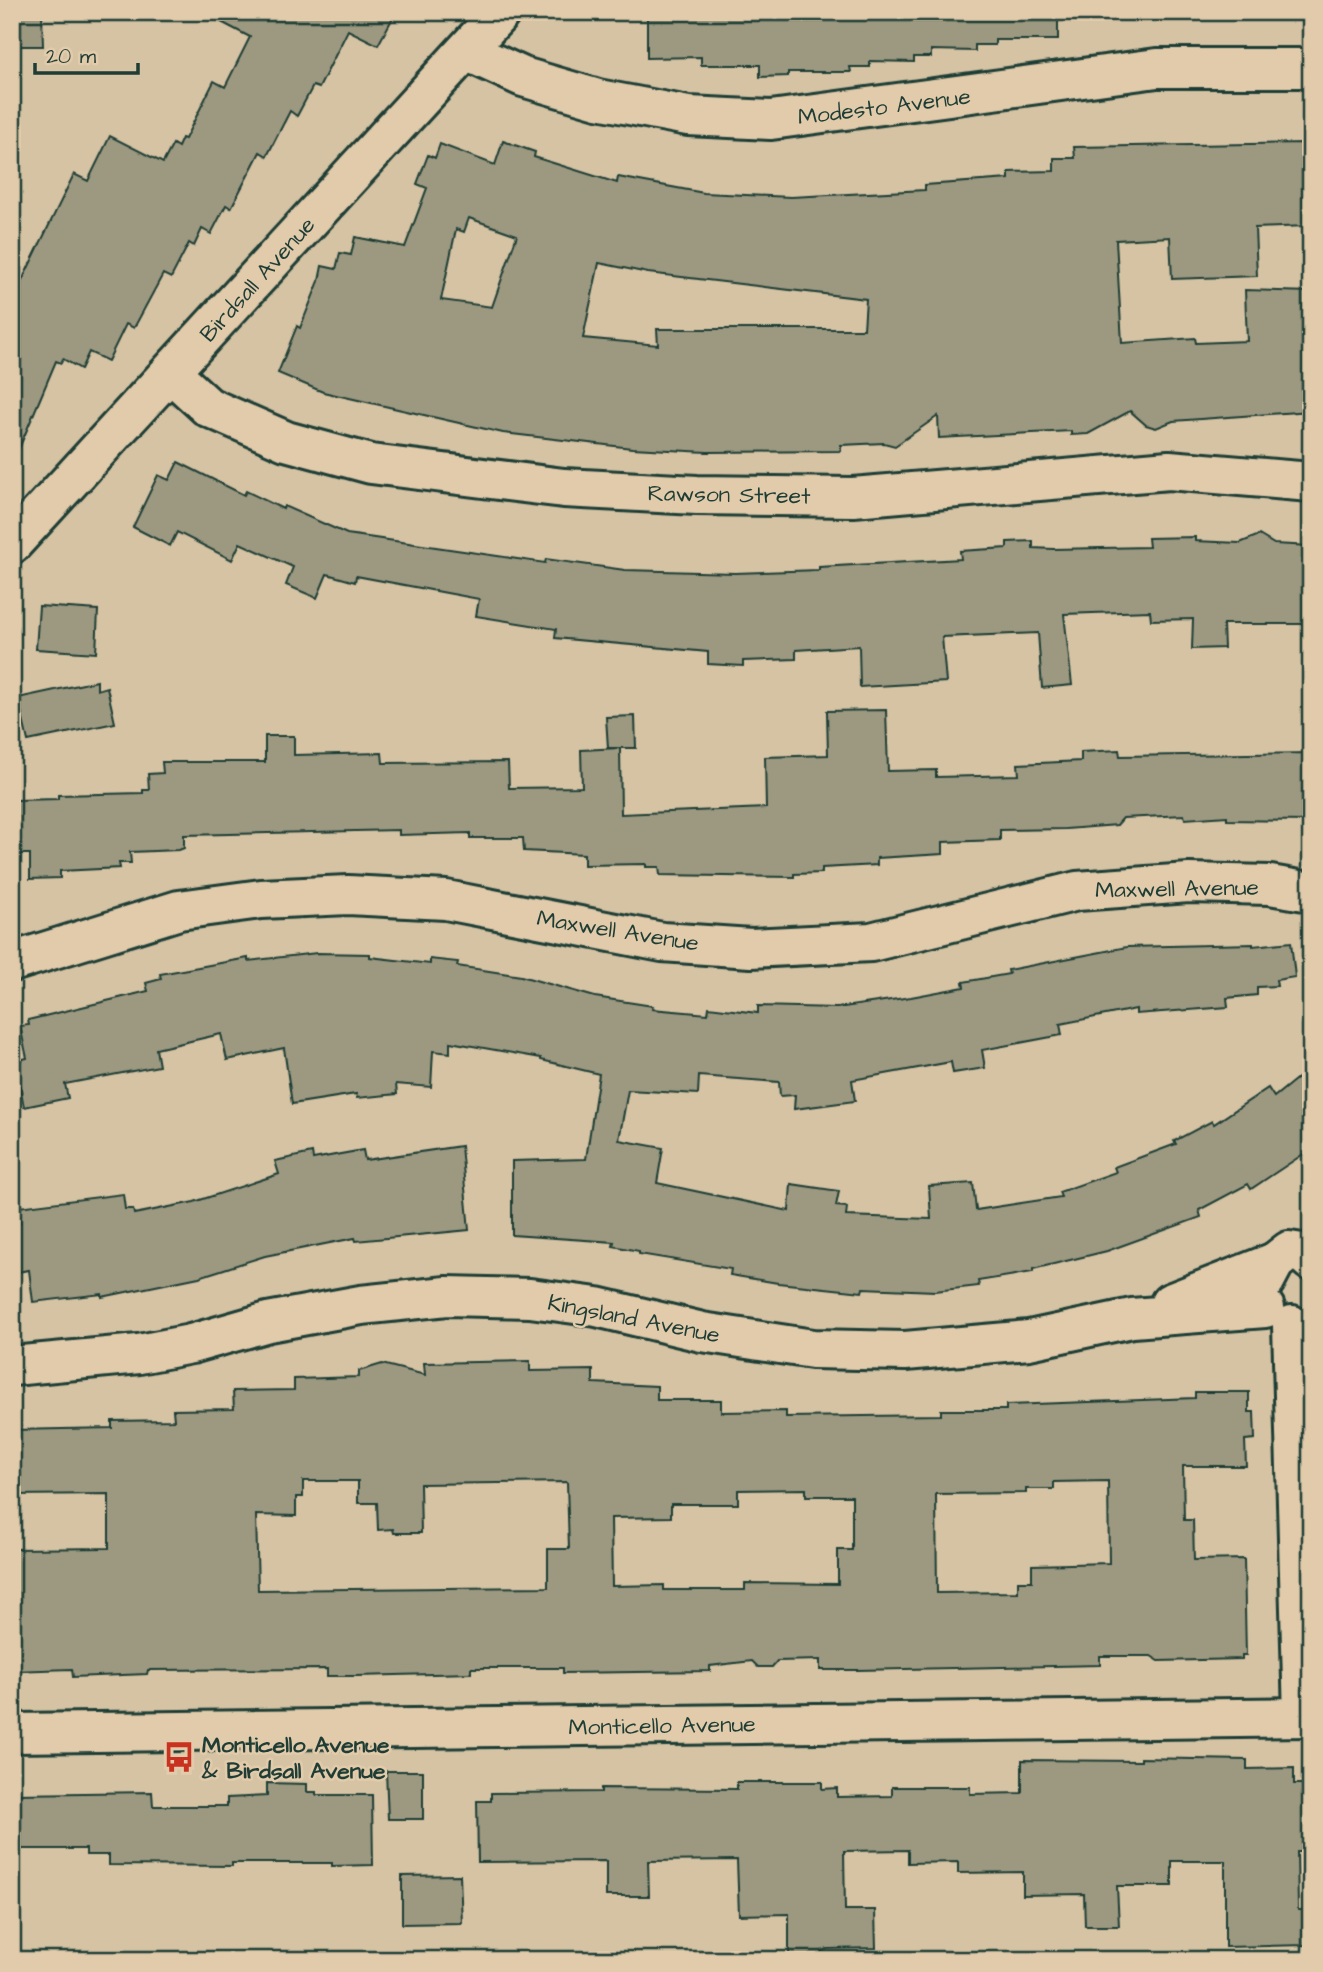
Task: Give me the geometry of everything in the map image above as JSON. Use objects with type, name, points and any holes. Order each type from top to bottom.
[{"type":"street","name":"Birdsall Avenue","points":[[12,544],[502,12]]},
{"type":"street","name":"Modesto Avenue","points":[[466,51],[523,77],[598,99],[688,116],[771,120],[1157,68],[1311,68]]},
{"type":"street","name":"Rawson Street","points":[[171,373],[208,407],[286,441],[371,464],[564,488],[697,495],[853,497],[1169,470],[1311,482]]},
{"type":"street","name":"Maxwell Avenue","points":[[12,962],[179,910],[286,898],[348,895],[446,900],[662,942],[751,948],[871,942],[1077,891],[1189,883],[1270,885],[1311,892]]},
{"type":"street","points":[[1300,1253],[1262,1289],[1289,1317],[1307,1717]]},
{"type":"street","name":"Kingsland Avenue","points":[[12,1366],[139,1354],[191,1344],[268,1322],[361,1305],[447,1296],[530,1298],[597,1307],[750,1342],[813,1349],[905,1351],[1029,1340],[1132,1318],[1300,1253]]},
{"type":"street","name":"Kingsland Avenue","points":[[1132,1318],[1289,1317]]},
{"type":"street","name":"Monticello Avenue","points":[[12,1733],[1307,1717]]},
{"type":"building","points":[[12,12],[42,12],[43,46],[12,46]]},
{"type":"building","points":[[202,12],[396,12],[378,45],[348,30],[319,88],[313,86],[297,116],[290,111],[267,156],[260,152],[231,208],[226,205],[211,234],[202,229],[194,246],[189,243],[171,278],[163,274],[134,328],[126,324],[108,361],[89,352],[81,369],[63,359],[61,363],[56,361],[12,465],[12,301],[74,174],[88,181],[110,136],[163,163],[173,144],[178,147],[182,138],[185,139],[214,81],[225,87],[250,37]]},
{"type":"building","points":[[647,12],[1058,12],[1058,40],[995,40],[995,45],[975,45],[975,51],[931,50],[931,57],[914,57],[914,62],[870,61],[870,67],[850,67],[851,72],[788,72],[788,76],[760,77],[760,65],[701,65],[701,57],[647,58]]},
{"type":"building","points":[[503,141],[535,152],[534,157],[617,183],[618,177],[704,193],[791,197],[925,190],[925,185],[1009,179],[1009,172],[1054,171],[1054,158],[1075,158],[1074,147],[1304,143],[1307,226],[1255,228],[1257,276],[1172,279],[1170,237],[1116,240],[1122,343],[1195,338],[1196,343],[1247,341],[1245,290],[1311,292],[1311,411],[1173,421],[1156,428],[1146,425],[1130,411],[1088,434],[1071,435],[1071,431],[939,438],[938,416],[895,446],[884,443],[841,445],[841,451],[707,452],[632,448],[503,433],[323,392],[278,373],[297,326],[300,328],[319,281],[322,266],[336,269],[340,253],[351,255],[355,237],[405,247],[427,188],[417,184],[428,155],[435,158],[440,144],[495,165]],"holes":[[[469,218],[517,235],[492,307],[441,300],[456,229],[464,232]],[[599,263],[648,273],[866,299],[864,329],[657,329],[658,345],[583,338]]]},
{"type":"building","points":[[178,462],[244,495],[246,491],[347,534],[545,563],[546,559],[625,570],[735,573],[819,570],[819,567],[961,559],[960,551],[1007,548],[1007,542],[1033,541],[1033,548],[1053,549],[1149,547],[1148,538],[1195,537],[1195,541],[1240,543],[1259,535],[1274,544],[1311,546],[1311,624],[1223,624],[1224,648],[1192,649],[1193,619],[1151,620],[1150,611],[1064,614],[1072,685],[1042,688],[1038,633],[942,637],[946,682],[860,687],[859,646],[796,650],[796,659],[743,661],[743,666],[708,664],[708,652],[555,638],[556,629],[476,616],[479,599],[356,576],[355,582],[327,574],[317,598],[286,585],[293,567],[240,543],[232,560],[177,532],[170,546],[133,527],[158,475],[169,480]]},
{"type":"building","points":[[39,606],[98,610],[96,653],[36,649]]},
{"type":"building","points":[[97,681],[97,690],[107,687],[115,723],[28,741],[18,698]]},
{"type":"building","points":[[886,710],[888,771],[936,770],[936,777],[1019,775],[1018,764],[1081,761],[1081,752],[1119,750],[1120,756],[1311,753],[1311,821],[1227,820],[1227,816],[1185,819],[1184,815],[1123,818],[1117,825],[1000,830],[1000,840],[943,842],[943,854],[877,858],[877,865],[822,868],[822,873],[794,874],[794,877],[660,875],[659,867],[646,867],[646,864],[584,865],[584,854],[524,851],[523,838],[470,838],[470,833],[399,835],[399,830],[184,835],[184,848],[179,850],[130,852],[131,863],[119,863],[120,868],[60,871],[60,878],[30,879],[30,854],[17,854],[16,800],[58,799],[58,795],[143,793],[143,790],[149,790],[148,774],[163,773],[162,762],[265,762],[265,736],[294,736],[294,755],[382,753],[383,763],[508,762],[509,788],[582,787],[581,750],[620,748],[621,814],[766,808],[765,757],[828,755],[827,711]]},
{"type":"building","points":[[635,716],[636,748],[608,748],[606,717]]},
{"type":"building","points":[[1291,942],[1295,977],[1276,980],[1277,986],[1257,987],[1257,995],[1227,998],[1228,1007],[1136,1014],[1136,1009],[1060,1024],[1062,1035],[982,1050],[985,1068],[953,1073],[951,1062],[852,1080],[855,1101],[794,1109],[795,1095],[780,1096],[779,1082],[699,1076],[698,1094],[628,1090],[619,1140],[663,1148],[657,1183],[789,1211],[791,1184],[839,1191],[836,1206],[847,1207],[846,1216],[931,1219],[929,1186],[973,1183],[976,1210],[1061,1197],[1059,1192],[1116,1172],[1114,1167],[1176,1144],[1174,1141],[1212,1121],[1214,1124],[1268,1088],[1274,1097],[1311,1067],[1311,1149],[1251,1189],[1248,1184],[1199,1210],[1201,1217],[1107,1251],[1033,1269],[1033,1272],[978,1281],[979,1286],[935,1291],[863,1288],[862,1292],[778,1283],[730,1275],[731,1269],[639,1254],[639,1251],[613,1246],[614,1242],[512,1235],[512,1161],[586,1159],[599,1074],[541,1058],[450,1042],[450,1053],[433,1051],[431,1087],[396,1084],[397,1094],[357,1098],[356,1094],[292,1104],[284,1048],[227,1060],[221,1034],[156,1049],[159,1066],[65,1084],[68,1098],[24,1107],[15,1061],[27,1058],[20,1026],[29,1025],[28,1020],[148,991],[146,983],[161,979],[160,974],[248,958],[248,961],[317,953],[370,954],[370,957],[430,964],[430,959],[458,962],[457,966],[521,976],[595,997],[653,1006],[652,1009],[708,1014],[709,1007],[758,1013],[758,1006],[837,1008],[911,997],[964,987],[963,982],[1009,974],[1008,970],[1127,947],[1253,946]]},
{"type":"building","points":[[461,1146],[469,1230],[356,1241],[355,1238],[265,1256],[199,1277],[102,1297],[102,1294],[33,1302],[29,1270],[17,1272],[12,1225],[20,1224],[18,1207],[123,1194],[125,1209],[133,1209],[134,1214],[194,1202],[279,1174],[275,1161],[312,1153],[313,1159],[363,1150],[365,1160]]},
{"type":"building","points":[[530,1361],[530,1371],[593,1370],[593,1383],[657,1386],[657,1400],[721,1400],[721,1412],[786,1411],[786,1417],[941,1415],[941,1410],[1006,1410],[1006,1405],[1195,1398],[1195,1392],[1249,1392],[1249,1412],[1254,1412],[1255,1439],[1245,1440],[1246,1466],[1183,1466],[1184,1520],[1193,1520],[1194,1560],[1244,1559],[1246,1655],[1242,1655],[1242,1659],[1159,1661],[1151,1656],[1100,1656],[1100,1665],[857,1670],[820,1670],[820,1660],[777,1661],[772,1667],[758,1667],[752,1661],[710,1666],[710,1671],[563,1673],[563,1668],[471,1668],[471,1673],[357,1676],[327,1676],[327,1669],[148,1670],[147,1674],[73,1677],[72,1669],[12,1671],[12,1549],[109,1548],[109,1494],[12,1495],[12,1430],[112,1428],[112,1421],[174,1420],[173,1410],[234,1409],[233,1391],[294,1390],[294,1379],[359,1377],[359,1371],[382,1364],[425,1375],[424,1363]],"holes":[[[303,1481],[358,1481],[358,1503],[377,1503],[378,1530],[393,1529],[394,1533],[421,1533],[420,1484],[567,1482],[569,1549],[548,1549],[548,1587],[258,1590],[256,1515],[296,1516],[296,1497],[303,1497]],[[1108,1481],[1109,1563],[1032,1565],[1032,1581],[1018,1581],[1018,1592],[937,1593],[936,1494],[1026,1493],[1026,1489],[1054,1489],[1054,1482]],[[806,1489],[806,1496],[852,1496],[852,1550],[838,1550],[838,1584],[745,1583],[745,1590],[664,1590],[664,1585],[612,1586],[611,1518],[671,1517],[671,1504],[738,1504],[738,1490]]]},
{"type":"building","points":[[1141,1758],[1247,1760],[1247,1769],[1294,1768],[1294,1784],[1309,1784],[1311,1852],[1297,1852],[1298,1910],[1307,1910],[1308,1945],[1225,1947],[1225,1861],[1172,1861],[1172,1886],[1117,1886],[1119,1926],[1085,1926],[1084,1894],[1023,1895],[1023,1872],[958,1873],[958,1862],[908,1863],[908,1850],[844,1851],[845,1910],[875,1910],[876,1948],[828,1949],[822,1951],[822,1960],[789,1960],[789,1914],[739,1915],[737,1860],[648,1861],[649,1896],[606,1896],[606,1861],[478,1862],[477,1801],[491,1801],[491,1793],[601,1792],[601,1788],[737,1789],[737,1782],[822,1782],[822,1789],[837,1788],[837,1797],[892,1796],[892,1787],[970,1787],[970,1794],[1022,1793],[1022,1760],[1141,1761]]},
{"type":"building","points":[[386,1771],[423,1771],[423,1819],[388,1819]]},
{"type":"building","points":[[267,1783],[307,1784],[307,1792],[316,1792],[316,1795],[372,1795],[373,1865],[109,1865],[109,1855],[86,1855],[86,1849],[12,1849],[12,1797],[16,1797],[16,1794],[152,1792],[153,1806],[227,1806],[227,1798],[267,1796]]},
{"type":"building","points":[[460,1875],[462,1923],[402,1924],[402,1876]]},
{"type":"place","name":"Monticello Avenue & Birdsall Avenue","points":[[179,1757]]}]
